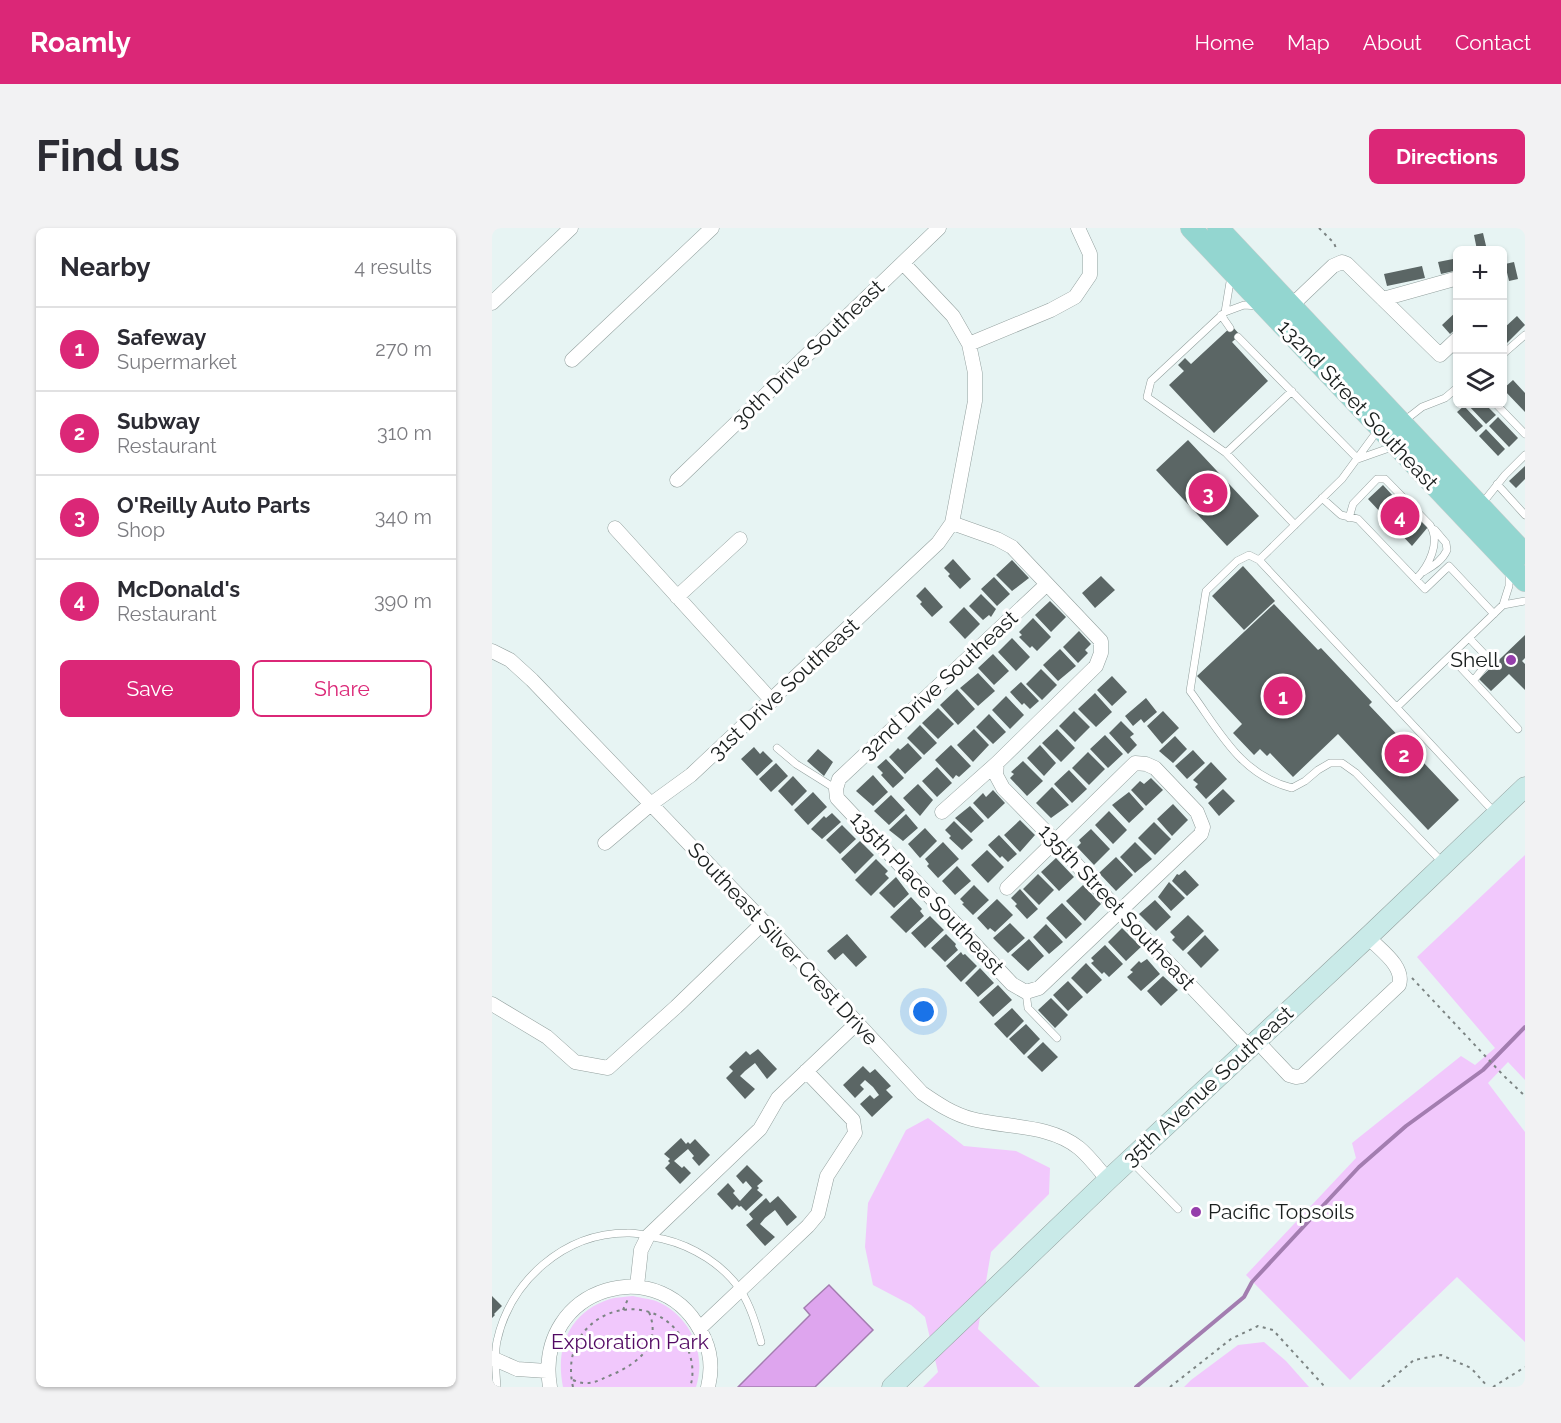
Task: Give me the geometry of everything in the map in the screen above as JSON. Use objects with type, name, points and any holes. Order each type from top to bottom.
[{"type":"main road","name":"132nd Street Southeast","points":[[1191,228],[1212,236],[1269,297],[1291,306],[1525,554]]},
{"type":"main road","name":"132nd Street Southeast","points":[[1212,236],[1229,268],[1525,581]]},
{"type":"main road","points":[[1323,368],[1333,367],[1338,370],[1388,421],[1401,422]]},
{"type":"main road","points":[[1380,428],[1402,438],[1459,496],[1477,502]]},
{"type":"street","points":[[492,303],[571,228]]},
{"type":"street","points":[[572,360],[711,228]]},
{"type":"street","name":"30th Drive Southeast","points":[[677,480],[939,228]]},
{"type":"street","points":[[969,345],[1051,310],[1075,297],[1090,275],[1090,254],[1078,228]]},
{"type":"street","points":[[1291,306],[1333,266],[1342,262],[1347,264],[1440,355],[1453,343]]},
{"type":"street","points":[[903,263],[953,316],[969,345],[975,373],[975,401],[951,523],[997,539],[1012,547],[1101,641],[1101,653],[1096,666],[997,763],[942,812]]},
{"type":"street","points":[[1383,299],[1453,279]]},
{"type":"street","name":"31st Drive Southeast","points":[[605,843],[651,804],[691,775],[938,543],[951,523]]},
{"type":"street","points":[[615,528],[771,701]]},
{"type":"street","points":[[677,597],[740,538]]},
{"type":"street","name":"32nd Drive Southeast","points":[[836,789],[839,779],[1047,584]]},
{"type":"street","name":"Southeast Silver Crest Drive","points":[[492,651],[510,660],[532,680],[764,922],[922,1093],[945,1110],[972,1119],[1028,1128],[1057,1137],[1079,1148],[1108,1180]]},
{"type":"street","name":"135th Street Southeast","points":[[997,763],[996,775],[1003,788],[1120,912],[1252,1043],[1289,1075],[1302,1076],[1399,985],[1402,977],[1399,970],[1368,937]]},
{"type":"street","points":[[1007,888],[1135,763],[1155,768],[1197,812],[1203,827],[1201,834],[1040,988],[1026,992]]},
{"type":"street","name":"35th Avenue Southeast","points":[[892,1387],[1252,1043],[1368,937],[1525,787]]},
{"type":"street","name":"135th Place Southeast","points":[[836,789],[837,798],[1012,984],[1026,992]]},
{"type":"street","points":[[492,1004],[547,1037],[575,1062],[608,1068],[676,1007],[764,922]]},
{"type":"street","points":[[637,1287],[641,1250],[648,1236],[760,1129],[778,1098],[857,1023]]},
{"type":"street","points":[[700,1328],[818,1214],[827,1176],[855,1133],[853,1120],[806,1071]]},
{"type":"street","points":[[550,1387],[548,1371],[550,1348],[559,1326],[573,1308],[592,1295],[614,1288],[637,1287],[662,1293],[684,1307],[700,1328],[707,1344],[711,1363],[708,1387]]},
{"type":"street","points":[[494,1359],[517,1369],[548,1371]]},
{"type":"lane","points":[[1229,268],[1231,278],[1223,313],[1230,328]]},
{"type":"lane","points":[[1265,306],[1244,306],[1223,313],[1151,381],[1147,397],[1226,453],[1295,525]]},
{"type":"lane","points":[[1507,350],[1525,334]]},
{"type":"lane","points":[[1238,337],[1358,459]]},
{"type":"lane","points":[[1226,453],[1289,388]]},
{"type":"lane","points":[[1401,422],[1422,407],[1445,398],[1453,391]]},
{"type":"lane","points":[[1500,408],[1525,434]]},
{"type":"lane","points":[[1259,560],[1342,479],[1380,428]]},
{"type":"lane","points":[[1358,459],[1396,446]]},
{"type":"lane","points":[[1477,502],[1525,455]]},
{"type":"lane","points":[[1349,518],[1353,504],[1377,479],[1385,479],[1446,543],[1447,550],[1443,557],[1416,579]]},
{"type":"lane","points":[[1497,484],[1525,515]]},
{"type":"lane","points":[[1322,498],[1341,515],[1358,519],[1425,589],[1449,566],[1494,614]]},
{"type":"lane","points":[[1423,572],[1436,542],[1435,532],[1430,525]]},
{"type":"lane","points":[[1397,707],[1503,605],[1509,586],[1509,573],[1496,551]]},
{"type":"lane","points":[[1444,864],[1356,773],[1342,763],[1330,763],[1292,788],[1261,774],[1233,751],[1190,691],[1206,591],[1237,561],[1249,555],[1259,560],[1497,814]]},
{"type":"lane","points":[[1503,605],[1525,601]]},
{"type":"lane","points":[[1469,638],[1490,660],[1473,681]]},
{"type":"lane","points":[[1450,656],[1518,729]]},
{"type":"lane","points":[[777,748],[796,764],[836,789]]},
{"type":"lane","points":[[1026,992],[1028,1008],[1057,1038]]},
{"type":"lane","points":[[1130,1159],[1178,1209]]},
{"type":"lane","points":[[497,1387],[494,1359],[496,1343],[512,1301],[540,1266],[583,1240],[606,1234],[629,1232],[679,1243],[703,1256],[724,1272],[740,1290],[751,1311],[761,1342]]},
{"type":"path","points":[[1319,228],[1334,243],[1342,262]]},
{"type":"path","points":[[1410,975],[1525,1096]]},
{"type":"path","points":[[573,1387],[571,1360],[582,1334],[598,1319],[617,1311],[636,1310],[649,1312],[667,1322],[680,1334],[689,1352],[693,1371],[690,1387]]},
{"type":"path","points":[[572,1379],[582,1385],[597,1384],[625,1370],[642,1355],[652,1338],[653,1327],[649,1312]]},
{"type":"path","points":[[1170,1387],[1231,1339],[1258,1326],[1273,1330],[1326,1387]]},
{"type":"path","points":[[1382,1387],[1414,1360],[1441,1355],[1471,1368],[1488,1387]]},
{"type":"path","points":[[1493,1387],[1525,1367]]},
{"type":"green space","points":[[1525,855],[1525,1080],[1508,1062],[1488,1083],[1525,1132],[1525,1342],[1457,1277],[1350,1380],[1246,1275],[1356,1158],[1352,1143],[1461,1056],[1475,1065],[1495,1048],[1417,957]]},
{"type":"green space","points":[[928,1118],[964,1146],[1016,1151],[1050,1168],[1049,1194],[991,1252],[978,1329],[1040,1387],[923,1387],[938,1372],[925,1317],[911,1305],[873,1285],[865,1247],[868,1203],[906,1130]]},
{"type":"green space","name":"Exploration Park","points":[[633,1296],[656,1301],[668,1307],[686,1325],[693,1337],[699,1361],[696,1387],[563,1387],[561,1359],[568,1333],[575,1322],[596,1305],[613,1298]]},
{"type":"green space","points":[[1264,1342],[1286,1361],[1309,1387],[1184,1387],[1238,1345]]},
{"type":"shaded area","points":[[829,1285],[873,1330],[815,1387],[738,1387],[810,1315],[804,1308]]},
{"type":"building","points":[[1483,233],[1486,246],[1476,246],[1474,235]]},
{"type":"building","points":[[1453,259],[1453,271],[1441,274],[1438,262]]},
{"type":"building","points":[[1514,262],[1518,279],[1509,281],[1507,264]]},
{"type":"building","points":[[1422,266],[1425,278],[1387,286],[1384,274]]},
{"type":"building","points":[[1453,315],[1453,331],[1450,334],[1442,325]]},
{"type":"building","points":[[1517,316],[1525,325],[1507,343],[1507,325]]},
{"type":"building","points":[[1232,326],[1240,335],[1232,342],[1268,381],[1214,433],[1169,385],[1184,371],[1178,365],[1185,358],[1191,364]]},
{"type":"building","points":[[1513,380],[1525,393],[1525,412],[1507,393],[1507,385]]},
{"type":"building","points":[[1466,408],[1483,426],[1476,432],[1457,412]]},
{"type":"building","points":[[1471,408],[1489,408],[1496,415],[1486,424]]},
{"type":"building","points":[[1498,417],[1518,438],[1509,447],[1489,426]]},
{"type":"building","points":[[1486,429],[1505,449],[1498,456],[1479,436]]},
{"type":"building","points":[[1188,440],[1259,516],[1227,546],[1156,470]]},
{"type":"building","points":[[1525,466],[1525,479],[1516,488],[1509,481]]},
{"type":"building","points":[[1383,485],[1428,527],[1412,546],[1368,499]]},
{"type":"building","points":[[953,559],[971,579],[960,589],[944,568]]},
{"type":"building","points":[[1012,560],[1029,578],[1012,591],[996,575]]},
{"type":"building","points":[[1243,566],[1275,601],[1244,630],[1212,596]]},
{"type":"building","points":[[1101,576],[1115,590],[1095,608],[1082,593]]},
{"type":"building","points":[[994,577],[1010,594],[997,606],[981,589]]},
{"type":"building","points":[[925,587],[943,607],[932,617],[916,596]]},
{"type":"building","points":[[981,594],[996,609],[991,617],[989,615],[983,620],[969,606]]},
{"type":"building","points":[[1050,601],[1066,617],[1051,632],[1035,615]]},
{"type":"building","points":[[1274,604],[1318,650],[1321,648],[1372,702],[1369,705],[1459,800],[1428,830],[1338,734],[1293,777],[1270,753],[1267,756],[1260,749],[1254,755],[1233,733],[1242,724],[1197,676]]},
{"type":"building","points":[[964,607],[980,624],[965,639],[949,622]]},
{"type":"building","points":[[1033,618],[1051,637],[1037,651],[1032,646],[1030,648],[1019,637],[1022,635],[1019,632]]},
{"type":"building","points":[[1079,631],[1091,644],[1085,650],[1088,653],[1078,663],[1063,647]]},
{"type":"building","points":[[1525,635],[1525,658],[1522,661],[1525,664],[1525,690],[1509,674],[1491,691],[1479,679]]},
{"type":"building","points":[[1012,638],[1030,657],[1016,671],[998,652]]},
{"type":"building","points":[[1060,649],[1076,666],[1058,681],[1043,665]]},
{"type":"building","points":[[993,654],[1009,671],[994,685],[978,668]]},
{"type":"building","points":[[1041,669],[1057,685],[1042,700],[1026,684]]},
{"type":"building","points":[[978,673],[995,691],[978,706],[960,688]]},
{"type":"building","points":[[1112,676],[1127,692],[1112,706],[1097,690]]},
{"type":"building","points":[[1021,682],[1039,701],[1030,709],[1024,703],[1022,705],[1010,692]]},
{"type":"building","points":[[957,689],[975,709],[958,725],[940,705]]},
{"type":"building","points":[[1095,693],[1112,712],[1096,727],[1078,709]]},
{"type":"building","points":[[1006,696],[1024,715],[1010,729],[992,710]]},
{"type":"building","points":[[1146,698],[1157,712],[1144,723],[1141,719],[1133,726],[1125,716]]},
{"type":"building","points":[[938,708],[954,724],[938,739],[922,723]]},
{"type":"building","points":[[1074,711],[1090,727],[1075,742],[1059,726]]},
{"type":"building","points":[[1163,711],[1179,728],[1162,744],[1147,726]]},
{"type":"building","points":[[989,714],[1006,732],[993,744],[976,727]]},
{"type":"building","points":[[1121,721],[1134,734],[1130,737],[1137,745],[1128,754],[1109,733]]},
{"type":"building","points":[[920,725],[937,743],[924,755],[907,738]]},
{"type":"building","points":[[974,729],[989,745],[973,762],[957,745]]},
{"type":"building","points":[[1057,729],[1075,748],[1061,762],[1042,743]]},
{"type":"building","points":[[1105,735],[1123,754],[1108,768],[1090,749]]},
{"type":"building","points":[[1175,736],[1187,749],[1173,763],[1159,751]]},
{"type":"building","points":[[908,743],[922,758],[905,774],[889,757],[898,748],[900,750]]},
{"type":"building","points":[[951,745],[971,766],[959,777],[956,775],[953,779],[935,760]]},
{"type":"building","points":[[1040,745],[1056,763],[1044,776],[1027,758]]},
{"type":"building","points":[[754,747],[760,754],[763,751],[773,761],[757,776],[741,759]]},
{"type":"building","points":[[818,749],[833,762],[824,776],[807,761]]},
{"type":"building","points":[[1193,750],[1205,763],[1187,779],[1175,766]]},
{"type":"building","points":[[1088,752],[1105,769],[1089,785],[1072,768]]},
{"type":"building","points":[[886,759],[904,778],[893,788],[877,767]]},
{"type":"building","points":[[1023,761],[1043,781],[1027,796],[1010,778],[1014,774],[1011,772]]},
{"type":"building","points":[[1211,762],[1227,779],[1206,799],[1195,787],[1198,784],[1193,780]]},
{"type":"building","points":[[776,763],[788,776],[771,792],[759,779]]},
{"type":"building","points":[[937,767],[952,783],[937,797],[922,781]]},
{"type":"building","points":[[1069,770],[1087,789],[1072,803],[1054,784]]},
{"type":"building","points":[[873,775],[888,792],[873,806],[856,791]]},
{"type":"building","points":[[793,776],[807,791],[792,806],[778,791]]},
{"type":"building","points":[[1151,778],[1163,790],[1146,806],[1131,790],[1140,781],[1144,784]]},
{"type":"building","points":[[918,784],[933,800],[920,816],[903,798]]},
{"type":"building","points":[[1052,787],[1069,805],[1051,818],[1036,803]]},
{"type":"building","points":[[1223,789],[1235,801],[1219,816],[1208,803]]},
{"type":"building","points":[[993,790],[1005,803],[988,819],[973,803],[983,793],[986,797]]},
{"type":"building","points":[[813,792],[827,807],[808,825],[794,810]]},
{"type":"building","points":[[1129,792],[1144,809],[1129,823],[1112,805]]},
{"type":"building","points":[[891,795],[905,810],[889,825],[874,811]]},
{"type":"building","points":[[1173,804],[1188,820],[1172,836],[1157,819]]},
{"type":"building","points":[[970,806],[984,821],[971,833],[955,818]]},
{"type":"building","points":[[1109,811],[1127,830],[1113,844],[1095,825]]},
{"type":"building","points":[[832,813],[841,822],[822,839],[811,829],[824,816],[826,818]]},
{"type":"building","points":[[906,814],[918,828],[903,841],[889,830]]},
{"type":"building","points":[[1020,820],[1035,835],[1020,852],[1004,835]]},
{"type":"building","points":[[954,821],[973,840],[962,850],[949,838],[951,836],[945,830]]},
{"type":"building","points":[[1154,822],[1171,839],[1155,855],[1138,838]]},
{"type":"building","points":[[842,825],[856,839],[840,854],[826,840]]},
{"type":"building","points":[[925,828],[937,841],[920,858],[908,844]]},
{"type":"building","points":[[1091,829],[1110,849],[1094,865],[1077,847],[1081,843],[1079,840]]},
{"type":"building","points":[[999,835],[1017,854],[1008,862],[1002,856],[1000,858],[988,845]]},
{"type":"building","points":[[860,841],[874,855],[855,874],[841,859]]},
{"type":"building","points":[[943,842],[959,859],[938,878],[927,866],[929,864],[925,859]]},
{"type":"building","points":[[1135,842],[1152,859],[1135,873],[1120,857]]},
{"type":"building","points":[[987,850],[1004,867],[988,883],[971,865]]},
{"type":"building","points":[[1116,857],[1133,875],[1116,891],[1099,873]]},
{"type":"building","points":[[1056,858],[1074,877],[1059,891],[1041,872]]},
{"type":"building","points":[[876,859],[888,871],[885,874],[889,878],[871,896],[855,880]]},
{"type":"building","points":[[957,866],[971,881],[955,895],[942,881]]},
{"type":"building","points":[[1185,870],[1199,885],[1187,896],[1172,881],[1177,874]]},
{"type":"building","points":[[1038,874],[1054,890],[1039,905],[1023,889]]},
{"type":"building","points":[[896,877],[909,894],[894,908],[879,893]]},
{"type":"building","points":[[1169,882],[1185,898],[1171,911],[1158,897]]},
{"type":"building","points":[[974,885],[989,900],[973,915],[960,899]]},
{"type":"building","points":[[1083,885],[1101,904],[1085,921],[1066,901]]},
{"type":"building","points":[[1020,889],[1038,909],[1027,919],[1011,898]]},
{"type":"building","points":[[911,897],[922,909],[920,911],[924,916],[906,933],[890,917]]},
{"type":"building","points":[[997,899],[1013,915],[995,932],[990,928],[988,930],[977,918]]},
{"type":"building","points":[[1155,900],[1171,917],[1156,931],[1139,914]]},
{"type":"building","points":[[1062,903],[1082,924],[1066,939],[1046,918]]},
{"type":"building","points":[[1188,915],[1204,931],[1183,951],[1172,940],[1175,937],[1170,932]]},
{"type":"building","points":[[930,916],[944,930],[925,948],[911,933]]},
{"type":"building","points":[[1010,923],[1025,938],[1008,953],[993,938]]},
{"type":"building","points":[[1046,924],[1063,942],[1049,954],[1033,937]]},
{"type":"building","points":[[1122,928],[1141,947],[1126,961],[1108,942]]},
{"type":"building","points":[[847,934],[867,957],[856,967],[843,953],[835,960],[827,951]]},
{"type":"building","points":[[946,934],[956,944],[958,950],[945,962],[931,948]]},
{"type":"building","points":[[1205,935],[1219,950],[1201,968],[1187,953]]},
{"type":"building","points":[[1029,939],[1044,956],[1028,971],[1011,955]]},
{"type":"building","points":[[1105,945],[1123,964],[1109,977],[1104,972],[1102,974],[1091,963],[1094,961],[1091,958]]},
{"type":"building","points":[[961,952],[977,966],[961,982],[946,966]]},
{"type":"building","points":[[1147,959],[1160,974],[1141,991],[1127,977],[1139,961],[1141,963]]},
{"type":"building","points":[[1086,963],[1102,980],[1087,994],[1071,978]]},
{"type":"building","points":[[980,968],[994,983],[978,997],[965,983]]},
{"type":"building","points":[[1163,976],[1178,990],[1161,1006],[1147,991]]},
{"type":"building","points":[[1068,981],[1083,997],[1068,1011],[1053,995]]},
{"type":"building","points":[[998,985],[1012,1000],[993,1017],[979,1002]]},
{"type":"building","points":[[1051,998],[1068,1015],[1055,1028],[1038,1010]]},
{"type":"building","points":[[1012,1008],[1024,1021],[1007,1038],[994,1024]]},
{"type":"building","points":[[1026,1024],[1040,1039],[1024,1055],[1009,1039]]},
{"type":"building","points":[[1043,1042],[1058,1057],[1042,1072],[1027,1057]]},
{"type":"building","points":[[758,1049],[777,1069],[767,1079],[755,1063],[745,1071],[740,1076],[755,1089],[745,1099],[726,1078],[733,1071],[729,1067],[746,1051],[750,1055]]},
{"type":"building","points":[[863,1066],[870,1073],[875,1069],[891,1086],[886,1090],[893,1097],[872,1117],[860,1104],[870,1095],[874,1099],[879,1095],[873,1087],[865,1080],[860,1085],[864,1089],[855,1098],[843,1085]]},
{"type":"building","points":[[681,1138],[686,1144],[688,1142],[690,1144],[695,1139],[710,1155],[699,1166],[688,1149],[674,1161],[691,1173],[680,1184],[665,1168],[670,1163],[668,1161],[670,1159],[664,1154]]},
{"type":"building","points":[[747,1165],[763,1181],[757,1186],[759,1188],[757,1190],[763,1195],[746,1211],[737,1205],[732,1210],[717,1194],[728,1183],[740,1201],[752,1188],[746,1181],[743,1184],[736,1176]]},
{"type":"building","points":[[778,1196],[797,1217],[787,1226],[775,1210],[765,1218],[760,1224],[775,1237],[765,1246],[746,1225],[753,1219],[749,1214],[766,1198],[770,1203]]},
{"type":"building","points":[[492,1296],[502,1306],[492,1318]]},
{"type":"waterway","points":[[1136,1387],[1244,1297],[1252,1282],[1359,1167],[1406,1126],[1483,1070],[1525,1027]]},
{"type":"place","name":"O'Reilly Auto Parts","points":[[1208,493]]},
{"type":"place","name":"McDonald's","points":[[1400,516]]},
{"type":"place","name":"Shell","points":[[1511,660]]},
{"type":"place","name":"Safeway","points":[[1283,696]]},
{"type":"place","name":"Subway","points":[[1404,754]]},
{"type":"place","name":"Pacific Topsoils","points":[[1196,1212]]}]
